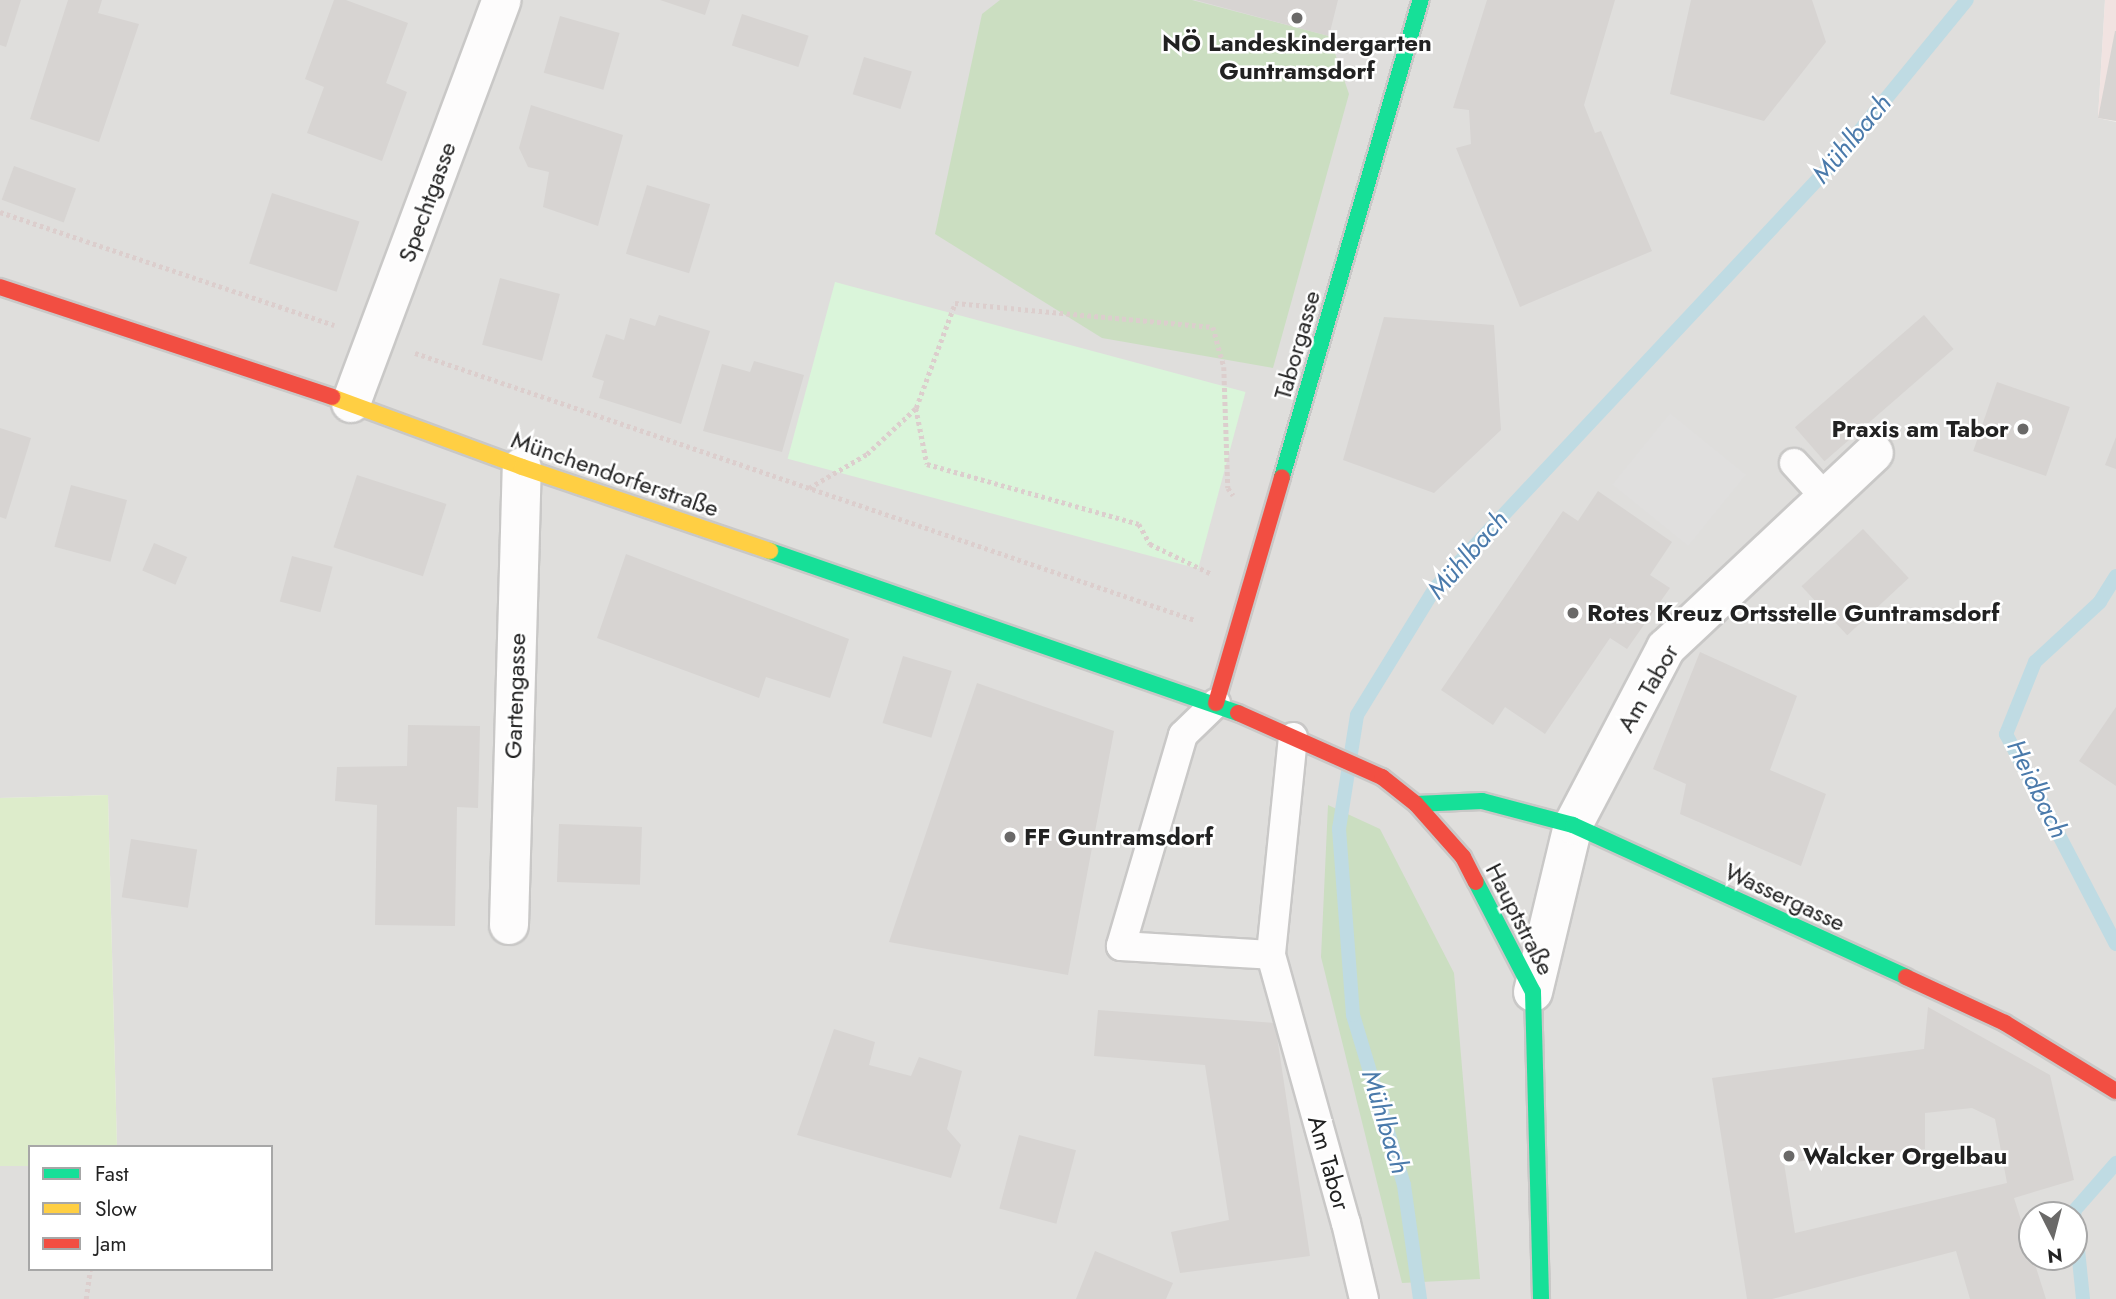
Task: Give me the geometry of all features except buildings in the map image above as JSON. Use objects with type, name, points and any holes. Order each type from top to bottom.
[{"type":"street","name":"Spechtgasse","points":[[351,403],[502,0]]},
{"type":"street","name":"Taborgasse","points":[[1216,703],[1421,0]]},
{"type":"street","name":"Münchendorferstraße","points":[[0,287],[351,403],[522,467],[1216,703]]},
{"type":"street","name":"Am Tabor","points":[[1534,992],[1573,825],[1666,648],[1874,453]]},
{"type":"street","name":"Gartengasse","points":[[509,925],[522,467]]},
{"type":"street","name":"Hauptstraße","points":[[1216,703],[1382,777],[1416,804],[1463,858],[1534,992],[1541,1299]]},
{"type":"street","name":"Wassergasse","points":[[1416,804],[1482,800],[1573,825],[2005,1023],[2116,1091]]},
{"type":"lane","points":[[1794,463],[1826,498]]},
{"type":"lane","points":[[1216,703],[1182,735],[1121,946],[1271,955]]},
{"type":"lane","name":"Am Tabor","points":[[1293,737],[1271,955],[1346,1223],[1364,1299]]},
{"type":"path","points":[[0,212],[1236,634]]},
{"type":"path","points":[[809,488],[867,454],[916,408],[955,303],[1213,327],[1224,367],[1228,488],[1264,537]]},
{"type":"path","points":[[916,408],[927,464],[1139,524],[1150,544],[1207,573],[1253,576]]},
{"type":"path","points":[[86,1299],[89,1271]]},
{"type":"shaded area","points":[[0,0],[2105,0],[2098,118],[2116,122],[2116,1299],[0,1299],[0,1166],[28,1166],[28,1271],[273,1271],[273,1145],[117,1145],[108,795],[0,798]]},
{"type":"shaded area","points":[[2105,0],[2116,0],[2116,121],[2098,118]]},
{"type":"shaded area","points":[[1670,413],[1746,475],[1688,546],[1612,484]]},
{"type":"green space","points":[[1000,0],[1192,0],[1329,36],[1349,94],[1273,368],[1102,338],[935,234],[982,14]]},
{"type":"green space","points":[[835,282],[1246,392],[1198,569],[788,459]]},
{"type":"green space","points":[[108,795],[117,1145],[28,1145],[28,1166],[0,1166],[0,798]]},
{"type":"green space","points":[[1328,805],[1380,829],[1454,973],[1480,1279],[1402,1283],[1321,957]]},
{"type":"waterway","name":"Mühlbach","points":[[1420,1299],[1404,1185],[1353,1015],[1339,829],[1357,715],[1435,588],[1835,161],[1967,0]]},
{"type":"waterway","name":"Heidbach","points":[[2116,576],[2100,602],[2035,662],[2006,734],[2116,944]]},
{"type":"waterway","name":"Heidbach","points":[[2083,1299],[2074,1211],[2116,1163]]},
{"type":"traffic: fast","points":[[1282,477],[1421,0]]},
{"type":"traffic: fast","points":[[770,551],[1238,713]]},
{"type":"traffic: fast","points":[[1416,804],[1482,801],[1573,825],[1906,977]]},
{"type":"traffic: fast","points":[[1476,882],[1533,992],[1541,1299]]},
{"type":"traffic: slow","points":[[332,397],[522,467],[770,551]]},
{"type":"traffic: jam","points":[[0,287],[332,397]]},
{"type":"traffic: jam","points":[[1216,703],[1282,477]]},
{"type":"traffic: jam","points":[[1238,713],[1382,777],[1416,804],[1463,857],[1476,882]]},
{"type":"traffic: jam","points":[[1906,977],[2005,1023],[2116,1091]]},
{"type":"place","name":"NÖ Landeskindergarten Guntramsdorf","points":[[1297,18]]},
{"type":"place","name":"Praxis am Tabor","points":[[2023,429]]},
{"type":"place","name":"Rotes Kreuz Ortsstelle Guntramsdorf","points":[[1573,613]]},
{"type":"place","name":"FF Guntramsdorf","points":[[1010,837]]},
{"type":"place","name":"Walcker Orgelbau","points":[[1789,1156]]}]
